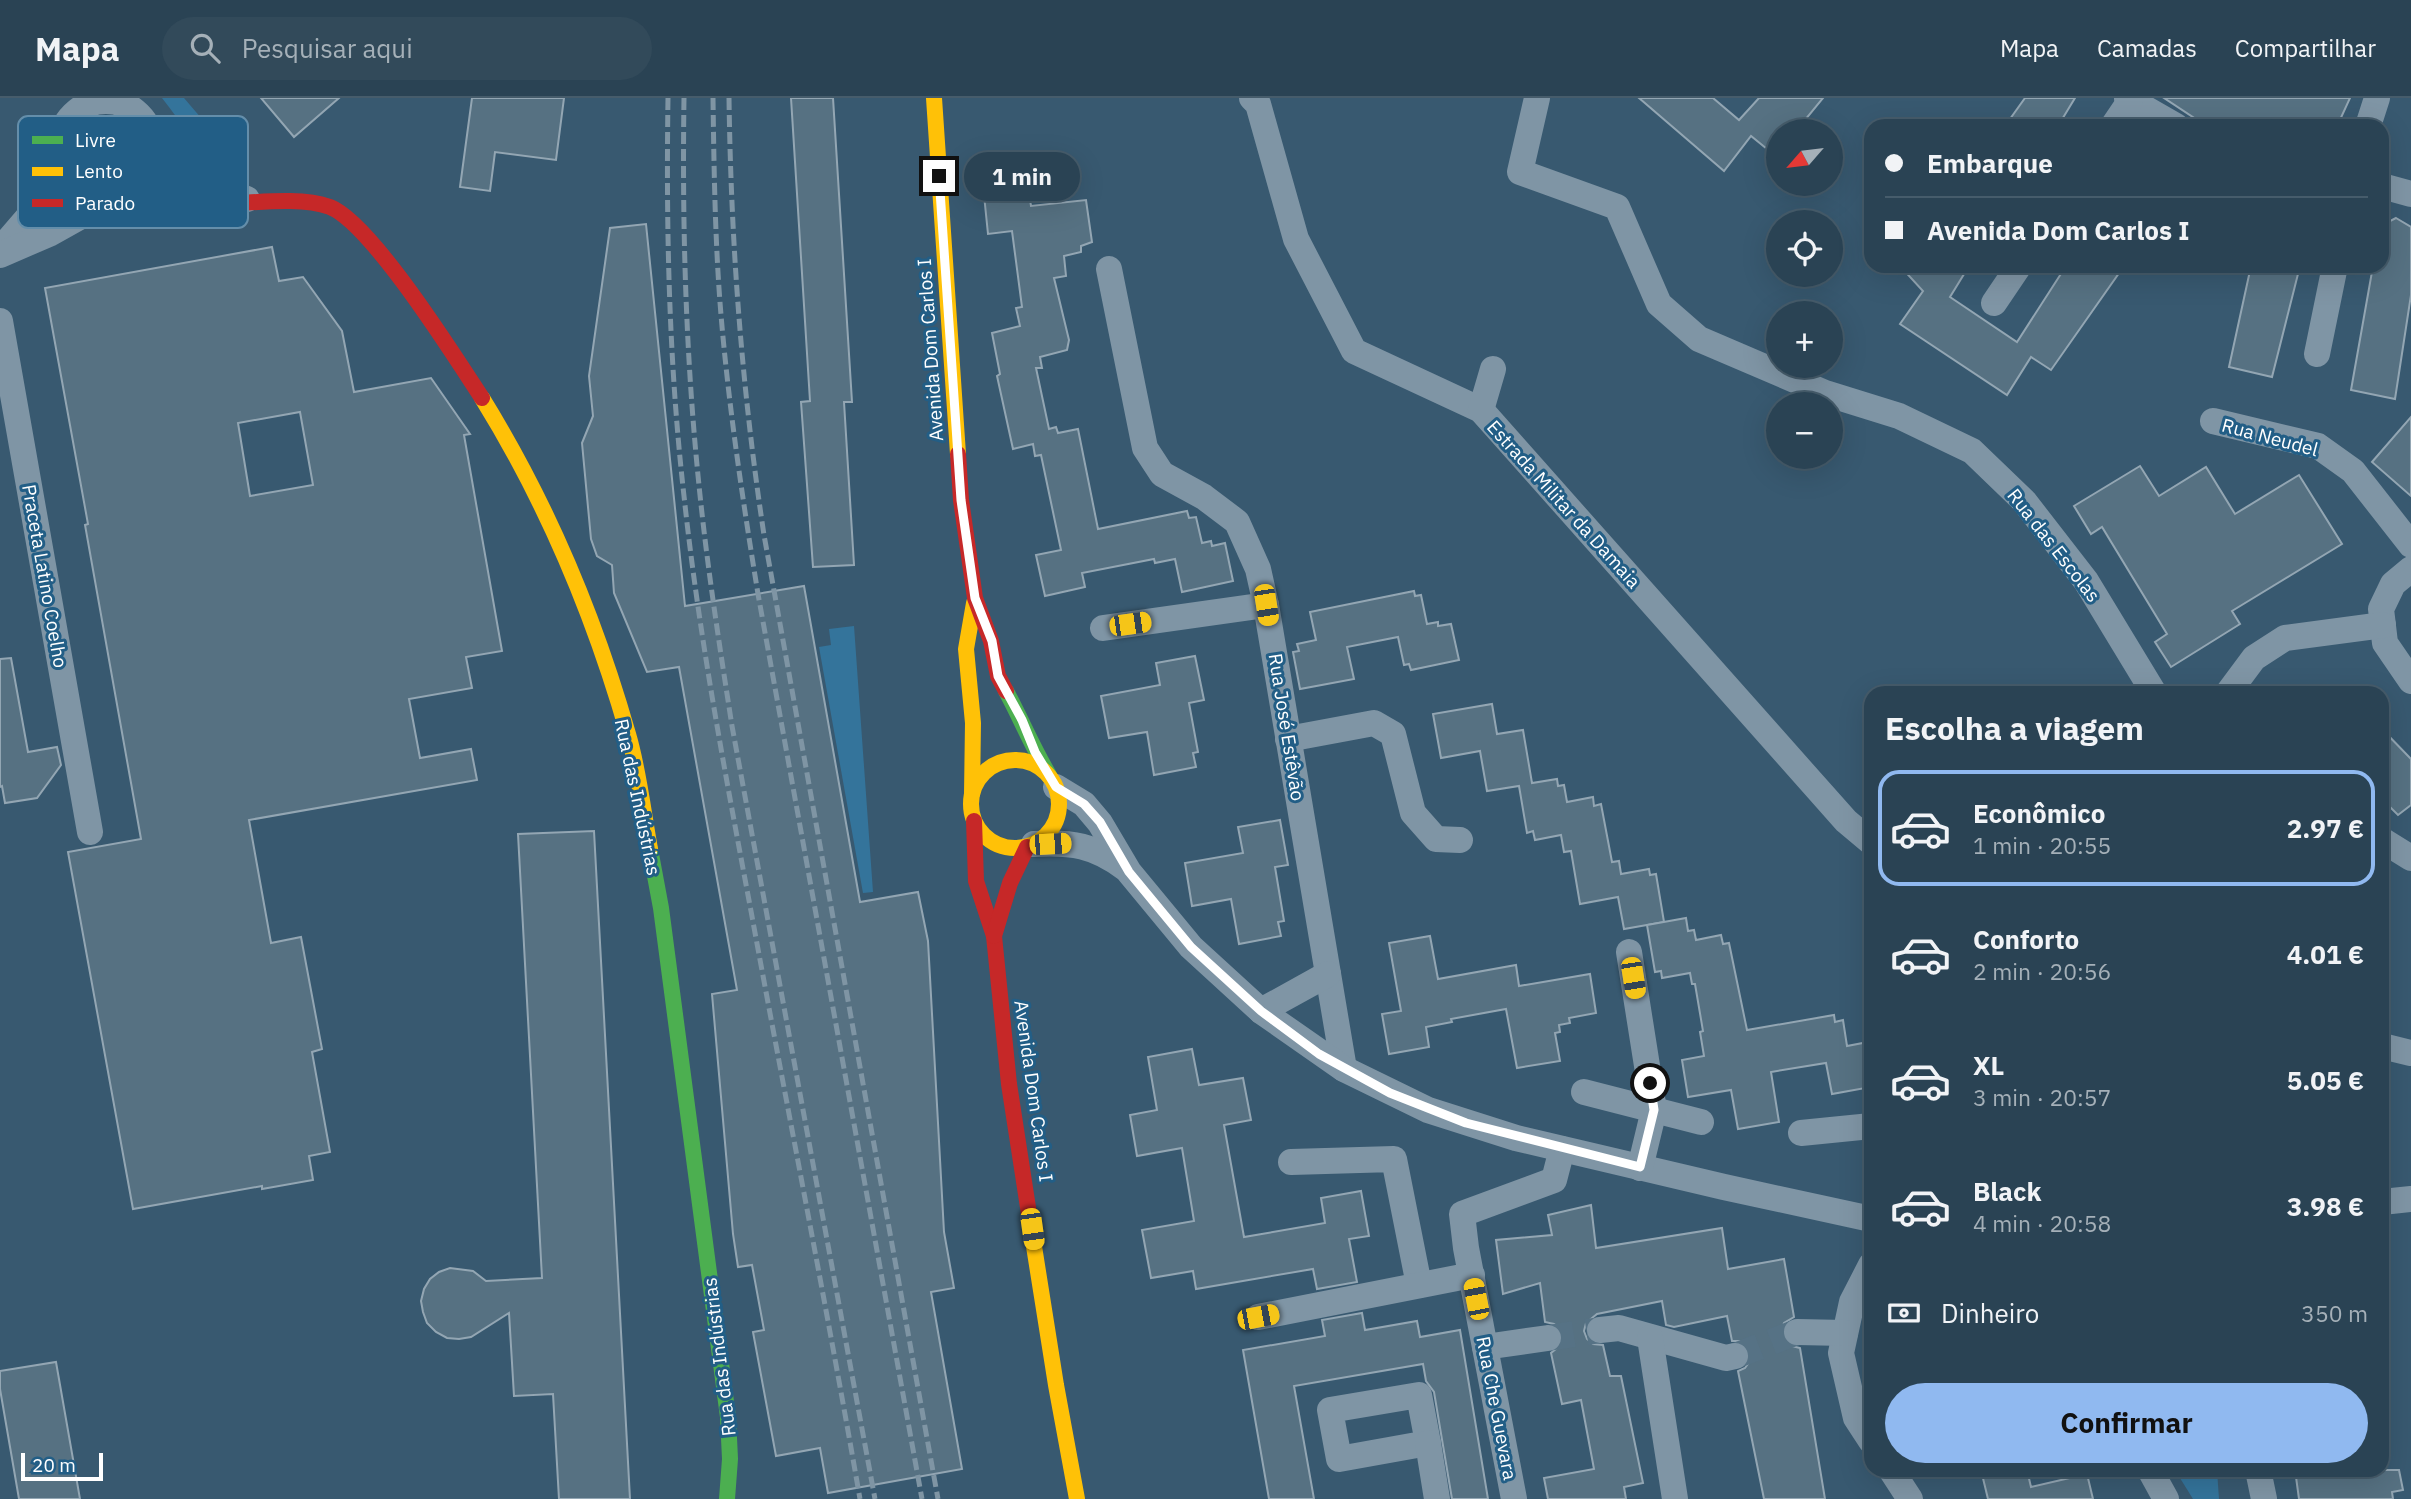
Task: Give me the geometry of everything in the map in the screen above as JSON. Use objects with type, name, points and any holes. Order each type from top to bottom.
[{"type":"street","name":"Avenida Dom Carlos I","points":[[934,98],[961,500],[975,598],[992,641],[998,676],[1022,720],[1035,752],[1053,781]]},
{"type":"street","name":"Estrada Militar da Damaia","points":[[1252,98],[1258,104],[1296,239],[1354,351],[1481,410],[1846,821],[1864,836]]},
{"type":"street","name":"Rua das Escolas","points":[[1537,98],[1520,172],[1617,207],[1659,304],[1699,339],[1825,393],[1899,416],[1972,451],[2024,501],[2086,581],[2150,686]]},
{"type":"street","points":[[2370,119],[2377,98]]},
{"type":"street","points":[[2117,119],[2128,99],[2164,119]]},
{"type":"street","points":[[67,110],[76,112],[100,102],[124,102],[139,116]]},
{"type":"street","points":[[2389,188],[2411,194]]},
{"type":"street","name":"Rua das Indústrias","points":[[248,199],[256,202]]},
{"type":"street","name":"Rua das Indústrias","points":[[248,202],[298,202],[328,207],[342,214],[380,252],[484,400],[550,520],[574,574],[629,736],[661,908],[728,1417],[730,1459],[727,1499]]},
{"type":"street","points":[[0,253],[21,228]]},
{"type":"street","points":[[0,253],[60,228]]},
{"type":"street","name":"Rua José Estêvão","points":[[1109,269],[1145,448],[1162,474],[1204,497],[1237,522],[1258,569],[1344,1069]]},
{"type":"street","points":[[1994,303],[2014,273]]},
{"type":"street","points":[[2317,354],[2334,273]]},
{"type":"street","name":"Praceta Latino Coelho","points":[[0,321],[90,832]]},
{"type":"street","points":[[1481,410],[1493,369]]},
{"type":"street","name":"Rua Neudel","points":[[2213,421],[2318,446],[2353,471],[2411,545]]},
{"type":"street","points":[[2411,569],[2393,584],[2381,609],[2385,643],[2411,681]]},
{"type":"street","name":"Avenida Dom Carlos I","points":[[972,794],[972,723],[966,649],[975,598]]},
{"type":"street","points":[[1103,628],[1266,605]]},
{"type":"street","points":[[2233,686],[2254,657],[2285,638],[2383,625]]},
{"type":"street","points":[[1288,739],[1374,723],[1393,734],[1413,813],[1436,839],[1460,840]]},
{"type":"street","points":[[1129,872],[1099,852],[1082,846],[1065,843],[1002,846],[990,841],[974,821],[971,808],[972,794],[978,781],[986,770],[998,763],[1012,760],[1038,766],[1084,804],[1100,822],[1129,872],[1191,947],[1261,1011],[1344,1069],[1428,1110],[1466,1123],[1562,1149],[1864,1217]]},
{"type":"street","points":[[1031,846],[1045,837],[1059,814],[1059,800],[1053,781]]},
{"type":"street","name":"Avenida Dom Carlos I","points":[[974,821],[976,881],[994,936],[1009,1084],[1056,1385],[1077,1499]]},
{"type":"street","points":[[2389,845],[2411,859]]},
{"type":"street","name":"Avenida Dom Carlos I","points":[[994,936],[1010,883],[1031,846]]},
{"type":"street","points":[[1629,951],[1654,1110],[1640,1167]]},
{"type":"street","points":[[1261,1011],[1328,974]]},
{"type":"street","points":[[2389,1048],[2411,1053]]},
{"type":"street","points":[[1584,1092],[1701,1122]]},
{"type":"street","points":[[1801,1133],[1864,1127]]},
{"type":"street","name":"Rua Che Guevara","points":[[1514,1499],[1462,1214],[1554,1180],[1562,1149]]},
{"type":"street","points":[[1291,1162],[1394,1159],[1419,1285]]},
{"type":"street","points":[[2389,1201],[2411,1199]]},
{"type":"street","points":[[1258,1317],[1472,1275]]},
{"type":"street","points":[[1864,1279],[1852,1302],[1840,1353],[1856,1418],[1864,1430]]},
{"type":"street","points":[[1600,1331],[1619,1328],[1727,1358],[1735,1356]]},
{"type":"street","points":[[1797,1332],[1845,1333]]},
{"type":"street","points":[[1485,1347],[1548,1338]]},
{"type":"street","points":[[1650,1338],[1675,1499]]},
{"type":"street","points":[[1427,1443],[1437,1499]]},
{"type":"street","points":[[1896,1477],[1910,1499]]},
{"type":"street","points":[[2154,1477],[2166,1499]]},
{"type":"street","points":[[2260,1477],[2263,1499]]},
{"type":"shaded area","points":[[162,98],[184,98],[199,116],[176,116]]},
{"type":"shaded area","points":[[854,626],[873,892],[863,893],[819,647],[831,645],[829,629]]},
{"type":"shaded area","points":[[2179,1477],[2217,1477],[2219,1499],[2193,1499]]},
{"type":"building","points":[[261,98],[339,98],[294,137]]},
{"type":"building","points":[[472,98],[564,98],[556,160],[495,152],[490,191],[460,187]]},
{"type":"building","points":[[791,98],[833,98],[852,402],[844,402],[854,565],[813,567],[801,402],[810,401]]},
{"type":"building","points":[[1639,98],[1713,98],[1739,120],[1759,98],[1823,98],[1806,119],[1766,119],[1766,148],[1751,136],[1724,171]]},
{"type":"building","points":[[2025,98],[2075,98],[2062,119],[2010,119]]},
{"type":"building","points":[[2164,98],[2350,98],[2340,119],[2196,119]]},
{"type":"building","points":[[1027,181],[1031,206],[1086,200],[1092,242],[1081,246],[1081,252],[1064,256],[1066,276],[1054,278],[1069,340],[1067,350],[1040,357],[1042,368],[1036,368],[1049,429],[1056,427],[1058,433],[1078,429],[1098,529],[1187,511],[1189,518],[1196,517],[1202,543],[1211,541],[1212,546],[1225,543],[1233,581],[1182,592],[1175,559],[1155,563],[1154,559],[1082,573],[1085,587],[1045,596],[1036,555],[1061,550],[1041,455],[1035,456],[1033,444],[1013,449],[997,376],[1000,374],[992,333],[1020,326],[1016,308],[1022,307],[1012,231],[988,234],[983,185]]},
{"type":"building","points":[[2396,218],[2411,227],[2411,295],[2395,399],[2351,390],[2372,273],[2389,273],[2389,222]]},
{"type":"building","points":[[646,224],[685,606],[804,586],[860,902],[918,892],[928,941],[944,1232],[954,1288],[931,1292],[962,1469],[828,1493],[820,1448],[776,1456],[753,1332],[764,1330],[752,1265],[738,1267],[733,1234],[712,994],[737,990],[679,667],[647,672],[614,593],[612,565],[597,556],[591,539],[582,443],[593,416],[589,376],[610,228]]},
{"type":"building","points":[[272,247],[279,281],[303,277],[342,331],[354,392],[431,378],[470,434],[464,435],[502,651],[466,657],[472,688],[409,699],[420,758],[471,749],[477,780],[249,820],[271,943],[301,937],[322,1049],[312,1052],[330,1152],[309,1156],[313,1180],[262,1189],[262,1186],[133,1209],[68,852],[141,839],[45,288]],"holes":[[[300,412],[313,485],[250,496],[238,423]]]},
{"type":"building","points":[[1906,273],[1965,273],[1950,297],[2017,342],[2061,273],[2119,273],[2051,370],[2031,357],[2007,395],[1900,324],[1923,291]]},
{"type":"building","points":[[2249,273],[2298,273],[2272,377],[2229,367]]},
{"type":"building","points":[[2411,417],[2411,496],[2372,462]]},
{"type":"building","points":[[2140,466],[2159,496],[2206,467],[2235,514],[2299,475],[2342,544],[2232,611],[2240,624],[2171,667],[2155,642],[2167,634],[2102,527],[2091,534],[2074,506]]},
{"type":"building","points":[[1414,591],[1415,596],[1421,595],[1427,624],[1451,624],[1459,660],[1411,670],[1409,664],[1404,665],[1398,637],[1347,647],[1354,679],[1300,689],[1293,652],[1299,651],[1297,644],[1316,640],[1310,612]]},
{"type":"building","points":[[1195,656],[1204,700],[1189,703],[1198,752],[1193,753],[1196,767],[1154,775],[1147,732],[1109,738],[1101,696],[1160,685],[1156,663]]},
{"type":"building","points":[[11,658],[28,752],[57,747],[61,765],[37,798],[5,803],[2,786],[0,787],[0,659]]},
{"type":"building","points":[[1492,704],[1497,734],[1523,730],[1532,783],[1557,779],[1558,786],[1564,785],[1567,802],[1593,797],[1594,806],[1601,804],[1612,862],[1619,861],[1621,874],[1649,869],[1650,875],[1656,874],[1664,922],[1624,929],[1618,897],[1580,904],[1571,851],[1564,852],[1561,835],[1535,840],[1533,831],[1527,833],[1519,786],[1487,791],[1480,751],[1441,758],[1433,714]]},
{"type":"building","points":[[2389,736],[2411,759],[2411,805],[2398,815],[2389,806]]},
{"type":"building","points":[[1280,820],[1288,865],[1275,867],[1284,921],[1278,922],[1281,936],[1239,944],[1231,899],[1192,906],[1185,863],[1243,853],[1238,827]]},
{"type":"building","points":[[594,831],[630,1499],[559,1499],[553,1394],[514,1396],[509,1313],[471,1337],[447,1338],[427,1323],[421,1301],[430,1279],[450,1268],[473,1271],[486,1281],[542,1278],[518,834]]},
{"type":"building","points":[[1686,918],[1688,931],[1694,930],[1696,940],[1721,935],[1723,944],[1729,943],[1747,1030],[1834,1015],[1835,1022],[1843,1020],[1847,1046],[1864,1043],[1864,1088],[1832,1094],[1826,1063],[1771,1072],[1779,1122],[1738,1129],[1731,1090],[1688,1097],[1682,1060],[1704,1056],[1700,1032],[1703,1031],[1695,984],[1692,984],[1690,973],[1662,978],[1661,971],[1655,972],[1647,925]]},
{"type":"building","points":[[1430,936],[1438,979],[1516,965],[1519,986],[1590,974],[1596,1013],[1569,1018],[1570,1023],[1559,1025],[1560,1032],[1555,1033],[1560,1061],[1517,1068],[1506,1009],[1451,1019],[1452,1022],[1426,1027],[1429,1047],[1389,1054],[1382,1014],[1401,1011],[1389,943]]},
{"type":"building","points":[[1192,1049],[1199,1085],[1243,1078],[1251,1120],[1224,1125],[1244,1237],[1325,1223],[1321,1198],[1361,1191],[1369,1236],[1349,1239],[1357,1282],[1317,1289],[1313,1269],[1196,1289],[1193,1271],[1151,1278],[1142,1230],[1194,1221],[1182,1148],[1137,1156],[1130,1115],[1157,1110],[1148,1057]]},
{"type":"building","points":[[1591,1205],[1596,1248],[1722,1228],[1728,1269],[1784,1259],[1794,1317],[1784,1323],[1781,1332],[1788,1345],[1800,1348],[1825,1499],[1764,1499],[1738,1371],[1745,1368],[1750,1361],[1747,1346],[1740,1341],[1732,1341],[1727,1316],[1674,1327],[1666,1325],[1662,1301],[1597,1314],[1586,1323],[1584,1331],[1593,1344],[1603,1345],[1610,1376],[1621,1376],[1643,1483],[1624,1487],[1626,1499],[1548,1499],[1544,1478],[1594,1469],[1581,1400],[1562,1404],[1551,1353],[1562,1344],[1563,1335],[1561,1329],[1545,1322],[1540,1283],[1503,1294],[1496,1240],[1552,1235],[1548,1215]]},
{"type":"building","points":[[1362,1313],[1365,1330],[1417,1321],[1420,1337],[1460,1330],[1488,1499],[1452,1499],[1434,1392],[1426,1381],[1423,1364],[1294,1386],[1314,1499],[1269,1499],[1243,1350],[1325,1336],[1322,1320]]},
{"type":"building","points":[[56,1362],[80,1499],[19,1499],[0,1389],[0,1371]]},
{"type":"building","points":[[2389,1470],[2399,1470],[2403,1490],[2392,1492],[2393,1499],[2299,1499],[2296,1477],[2389,1477]]},
{"type":"building","points":[[1983,1477],[2029,1477],[2031,1487],[2074,1477],[2088,1477],[2093,1499],[1988,1499]]},
{"type":"tunnel","points":[[1548,1338],[1600,1330]]},
{"type":"tunnel","points":[[1735,1356],[1797,1332]]},
{"type":"railway","points":[[668,98],[668,248],[672,347],[679,446],[697,601],[713,704],[860,1499]]},
{"type":"railway","points":[[684,98],[684,247],[688,346],[695,445],[710,582],[732,726],[875,1499]]},
{"type":"railway","points":[[713,98],[719,288],[742,490],[758,594],[922,1499]]},
{"type":"railway","points":[[729,98],[739,317],[764,535],[938,1499]]},
{"type":"traffic: fast","points":[[1006,691],[1049,775]]},
{"type":"traffic: fast","points":[[650,849],[661,908],[728,1417],[730,1459],[727,1499]]},
{"type":"traffic: slow","points":[[934,98],[958,454]]},
{"type":"traffic: slow","points":[[482,398],[548,519],[584,603],[632,748],[650,849]]},
{"type":"traffic: slow","points":[[972,794],[973,723],[966,649],[974,603]]},
{"type":"traffic: slow","points":[[1015,760],[1032,763],[1046,773],[1056,787],[1059,804],[1056,821],[1046,835],[1032,845],[1015,848],[998,845],[984,835],[974,821],[971,804],[974,787],[984,773],[998,763],[1015,760]]},
{"type":"traffic: slow","points":[[1033,1240],[1077,1499]]},
{"type":"traffic: jam","points":[[248,203],[316,203],[330,207],[347,218],[367,238],[411,293],[482,398]]},
{"type":"traffic: jam","points":[[958,454],[961,500],[975,598],[991,641],[998,676],[1006,691]]},
{"type":"traffic: jam","points":[[974,821],[976,881],[994,936],[1009,1084],[1033,1240]]},
{"type":"traffic: jam","points":[[994,936],[1010,883],[1027,847]]},
{"type":"route","points":[[939,176],[961,500],[975,598],[992,641],[998,676],[1022,720],[1035,752],[1056,787],[1084,804],[1100,822],[1129,872],[1162,915],[1216,972],[1305,1044],[1344,1069],[1390,1093],[1428,1110],[1516,1138],[1640,1167],[1654,1110],[1650,1083]]}]
